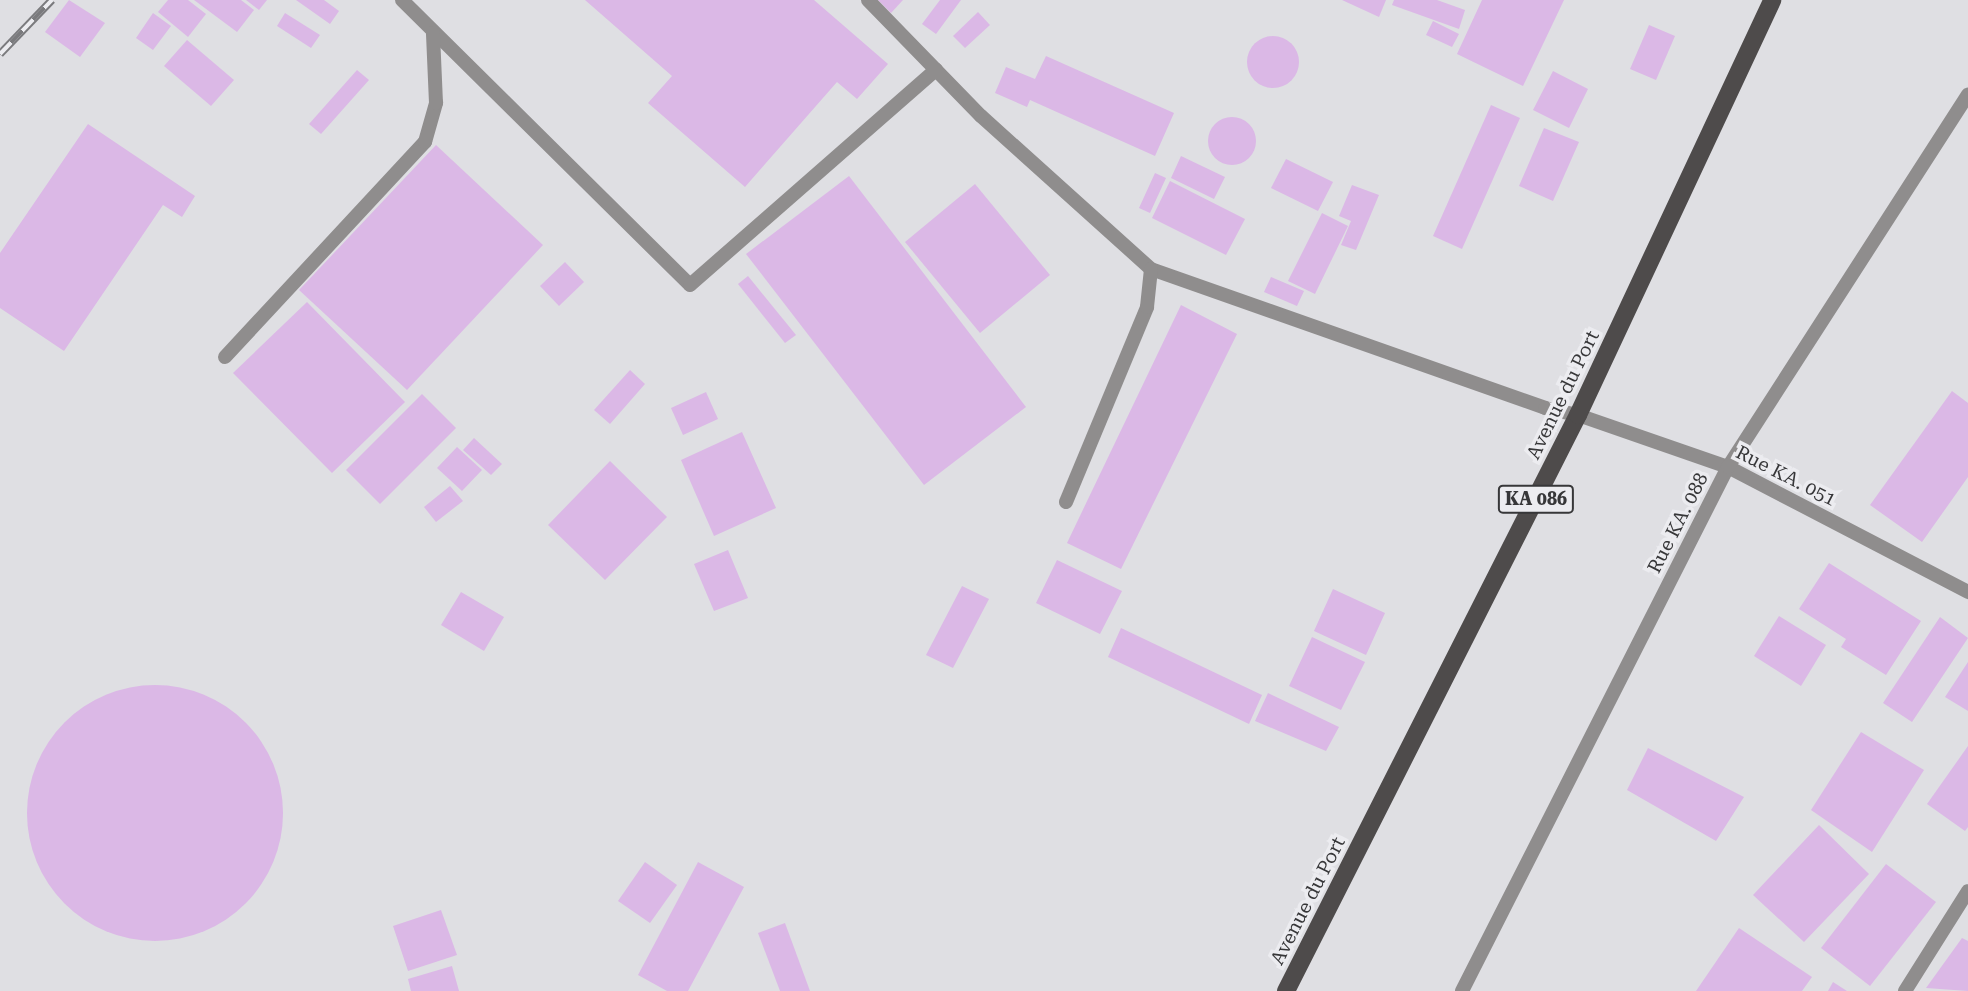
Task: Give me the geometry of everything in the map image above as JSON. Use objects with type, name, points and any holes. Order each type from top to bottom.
[{"type":"main road","name":"Avenue du Port","points":[[1286,991],[1578,415],[1772,0]]},
{"type":"street","points":[[402,0],[690,285],[936,70]]},
{"type":"street","points":[[868,0],[936,70],[1151,269],[1147,307],[1066,502]]},
{"type":"street","points":[[225,357],[425,142],[436,103],[433,33]]},
{"type":"street","name":"Rue KA. 088","points":[[1462,991],[1728,467],[1968,95]]},
{"type":"street","name":"Rue KA. 051","points":[[1151,269],[1545,408],[1578,415],[1728,467],[1968,593]]},
{"type":"street","points":[[1905,991],[1968,891]]},
{"type":"building","points":[[69,0],[105,23],[80,57],[45,32]]},
{"type":"building","points":[[168,0],[188,0],[206,14],[188,37],[158,12]]},
{"type":"building","points":[[194,0],[241,0],[254,10],[237,32]]},
{"type":"building","points":[[246,0],[267,0],[259,10]]},
{"type":"building","points":[[296,0],[324,0],[339,11],[330,24]]},
{"type":"building","points":[[585,0],[814,0],[888,64],[857,99],[837,82],[745,187],[648,103],[672,76]]},
{"type":"building","points":[[878,0],[903,0],[891,13]]},
{"type":"building","points":[[940,0],[961,0],[936,34],[922,24]]},
{"type":"building","points":[[1342,0],[1386,0],[1379,17]]},
{"type":"building","points":[[1394,0],[1437,0],[1465,10],[1459,29],[1392,5]]},
{"type":"building","points":[[1482,0],[1564,0],[1523,86],[1457,54]]},
{"type":"building","points":[[978,12],[990,25],[965,48],[953,36]]},
{"type":"building","points":[[153,13],[171,26],[153,50],[136,38]]},
{"type":"building","points":[[285,13],[320,35],[311,48],[277,26]]},
{"type":"building","points":[[1433,21],[1459,34],[1452,47],[1426,35]]},
{"type":"building","points":[[1649,25],[1675,36],[1656,80],[1630,69]]},
{"type":"building","points":[[1273,36],[1292,43],[1299,62],[1292,81],[1273,88],[1254,81],[1247,62],[1254,43]]},
{"type":"building","points":[[187,40],[234,80],[211,106],[164,66]]},
{"type":"building","points":[[1046,56],[1174,113],[1155,156],[1030,100],[1027,107],[995,93],[1006,67],[1035,79]]},
{"type":"building","points":[[357,70],[369,80],[321,134],[309,124]]},
{"type":"building","points":[[1553,71],[1588,89],[1569,128],[1533,110]]},
{"type":"building","points":[[1491,105],[1520,118],[1462,249],[1433,236]]},
{"type":"building","points":[[1232,117],[1249,124],[1256,141],[1249,158],[1232,165],[1215,158],[1208,141],[1215,124]]},
{"type":"building","points":[[88,124],[195,196],[182,217],[163,205],[64,351],[0,308],[0,253]]},
{"type":"building","points":[[1544,128],[1579,142],[1553,201],[1519,186]]},
{"type":"building","points":[[436,145],[543,245],[407,390],[299,290]]},
{"type":"building","points":[[1181,156],[1225,177],[1214,199],[1171,178]]},
{"type":"building","points":[[1286,159],[1333,182],[1318,211],[1271,188]]},
{"type":"building","points":[[1155,173],[1166,178],[1150,213],[1139,208]]},
{"type":"building","points":[[849,176],[1026,407],[924,485],[746,254]]},
{"type":"building","points":[[1170,181],[1245,219],[1226,255],[1152,218]]},
{"type":"building","points":[[975,184],[1050,275],[980,333],[905,242]]},
{"type":"building","points":[[1352,185],[1379,195],[1356,250],[1341,245],[1351,221],[1339,216]]},
{"type":"building","points":[[1322,213],[1348,226],[1315,294],[1288,281]]},
{"type":"building","points":[[565,262],[584,282],[559,306],[540,286]]},
{"type":"building","points":[[748,276],[796,335],[785,343],[738,284]]},
{"type":"building","points":[[1271,277],[1304,291],[1297,306],[1264,292]]},
{"type":"building","points":[[307,302],[405,402],[332,473],[233,373]]},
{"type":"building","points":[[1181,305],[1237,334],[1121,569],[1067,543]]},
{"type":"building","points":[[630,370],[645,384],[610,424],[594,410]]},
{"type":"building","points":[[1952,391],[1968,403],[1968,477],[1922,542],[1870,505]]},
{"type":"building","points":[[706,392],[718,419],[683,435],[671,408]]},
{"type":"building","points":[[422,394],[456,428],[380,504],[346,470]]},
{"type":"building","points":[[742,432],[776,508],[714,536],[681,460]]},
{"type":"building","points":[[474,438],[502,464],[491,475],[463,450]]},
{"type":"building","points":[[457,447],[482,470],[462,491],[437,468]]},
{"type":"building","points":[[610,461],[667,517],[605,580],[548,525]]},
{"type":"building","points":[[450,486],[463,501],[436,522],[424,507]]},
{"type":"building","points":[[728,550],[748,598],[714,611],[694,564]]},
{"type":"building","points":[[1057,560],[1122,591],[1100,634],[1036,603]]},
{"type":"building","points":[[1829,563],[1921,621],[1886,675],[1841,647],[1846,639],[1799,609]]},
{"type":"building","points":[[962,586],[989,599],[953,668],[926,655]]},
{"type":"building","points":[[1333,589],[1385,613],[1366,655],[1314,631]]},
{"type":"building","points":[[461,592],[504,617],[484,651],[441,625]]},
{"type":"building","points":[[1779,616],[1826,645],[1801,686],[1754,656]]},
{"type":"building","points":[[1940,617],[1968,638],[1912,722],[1883,703]]},
{"type":"building","points":[[1121,628],[1262,695],[1249,724],[1108,657]]},
{"type":"building","points":[[1312,637],[1365,662],[1341,710],[1289,686]]},
{"type":"building","points":[[1968,662],[1968,711],[1945,697]]},
{"type":"building","points":[[142,685],[168,685],[204,694],[226,706],[246,722],[262,742],[274,764],[281,788],[281,838],[274,862],[262,884],[246,904],[226,920],[204,932],[168,941],[142,941],[106,932],[84,920],[64,904],[48,884],[36,862],[27,826],[27,800],[36,764],[48,742],[64,722],[84,706],[106,694]]},
{"type":"building","points":[[1268,693],[1339,727],[1326,751],[1255,721]]},
{"type":"building","points":[[1861,732],[1924,770],[1872,852],[1811,810]]},
{"type":"building","points":[[1968,746],[1968,827],[1965,831],[1927,804]]},
{"type":"building","points":[[1648,748],[1744,797],[1716,841],[1627,790]]},
{"type":"building","points":[[1819,825],[1869,874],[1804,942],[1753,895]]},
{"type":"building","points":[[645,862],[677,885],[650,923],[618,901]]},
{"type":"building","points":[[698,862],[744,887],[688,991],[667,991],[638,975]]},
{"type":"building","points":[[1886,864],[1936,902],[1870,986],[1821,948]]},
{"type":"building","points":[[441,910],[457,955],[408,971],[393,926]]},
{"type":"building","points":[[785,923],[810,991],[780,991],[758,933]]},
{"type":"building","points":[[1739,928],[1812,977],[1802,991],[1696,991]]},
{"type":"building","points":[[1962,938],[1968,941],[1968,991],[1926,988]]},
{"type":"building","points":[[452,966],[459,991],[411,991],[408,979]]},
{"type":"building","points":[[1833,982],[1847,991],[1828,991]]},
{"type":"railway","points":[[0,54],[52,0]]}]
